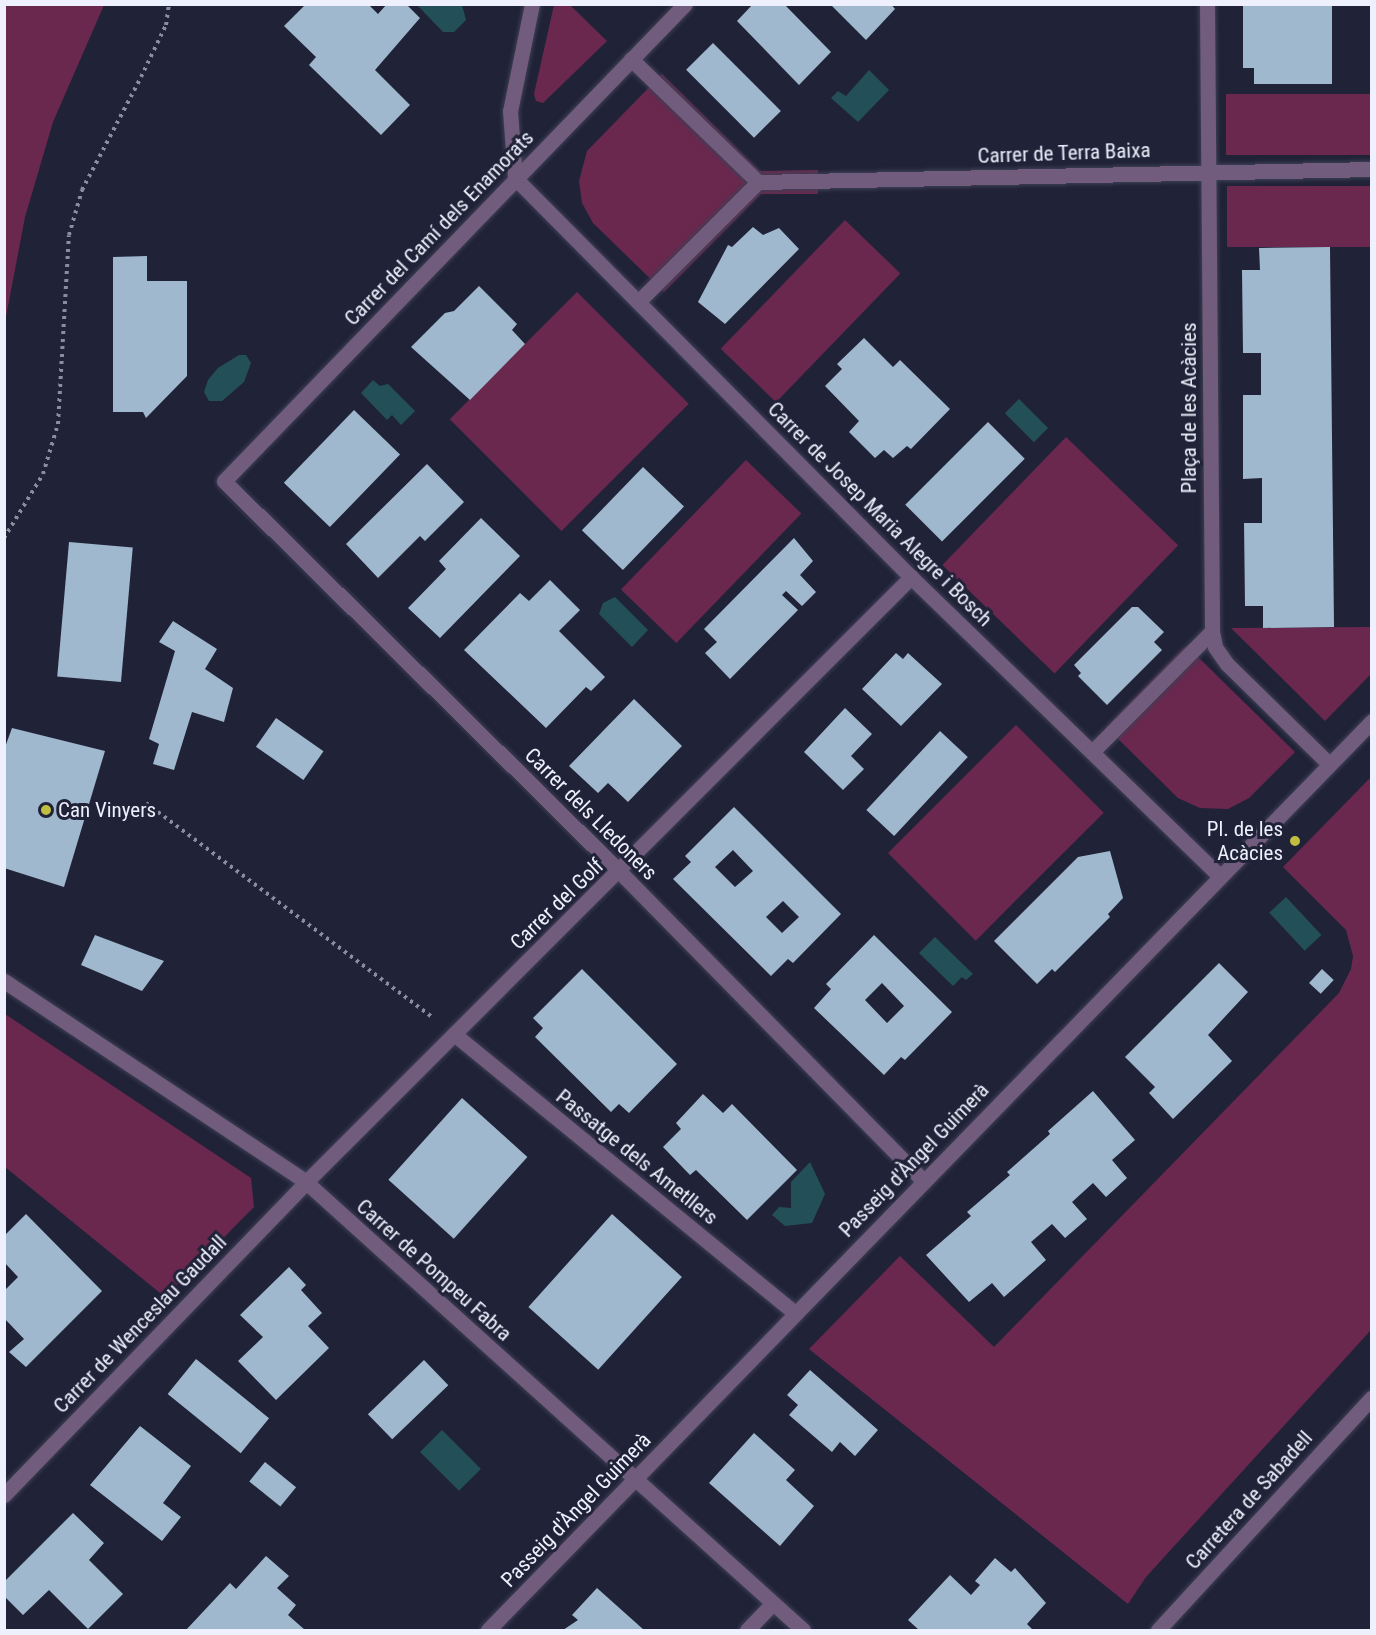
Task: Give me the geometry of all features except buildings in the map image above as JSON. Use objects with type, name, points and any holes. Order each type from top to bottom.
[{"type":"street","points":[[515,178],[510,111],[532,4]]},
{"type":"street","name":"Carrer del Camí dels Enamorats","points":[[224,481],[685,4]]},
{"type":"street","name":"Plaça de les Acàcies","points":[[1207,4],[1212,632],[1215,647],[1227,664],[1329,764]]},
{"type":"street","points":[[631,59],[758,182],[638,302]]},
{"type":"street","name":"Carrer de Terra Baixa","points":[[758,182],[1208,170],[1371,169]]},
{"type":"street","name":"Carrer de Josep Maria Alegre i Bosch","points":[[515,178],[911,577],[1220,876]]},
{"type":"street","name":"Carrer dels Lledoners","points":[[224,481],[620,872],[924,1181]]},
{"type":"street","name":"Carrer del Golf","points":[[306,1182],[620,872],[911,577]]},
{"type":"street","points":[[1092,752],[1212,632]]},
{"type":"street","name":"Passeig d'Àngel Guimerà","points":[[488,1630],[1371,722]]},
{"type":"street","name":"Carrer de Pompeu Fabra","points":[[4,981],[306,1182],[635,1481],[803,1630]]},
{"type":"street","name":"Passatge dels Ametllers","points":[[454,1034],[795,1312]]},
{"type":"street","name":"Carrer de Wenceslau Gaudall","points":[[4,1496],[306,1182]]},
{"type":"street","name":"Carretera de Sabadell","points":[[1158,1630],[1371,1397]]},
{"type":"street","points":[[747,1630],[772,1603]]},
{"type":"path","points":[[4,538],[43,474],[58,424],[69,235],[82,190],[141,77],[165,25],[169,4]]},
{"type":"path","points":[[146,803],[454,1034]]},
{"type":"shaded area","points":[[5,4],[104,5],[53,122],[25,217],[5,322]]},
{"type":"shaded area","points":[[417,5],[462,5],[466,20],[454,32],[443,32]]},
{"type":"shaded area","points":[[554,5],[570,5],[607,41],[543,103],[536,101],[534,94]]},
{"type":"shaded area","points":[[869,70],[889,90],[858,122],[831,98],[838,91],[846,96]]},
{"type":"shaded area","points":[[662,74],[760,171],[818,170],[818,194],[761,194],[664,292],[593,223],[582,203],[579,181],[587,151]]},
{"type":"shaded area","points":[[1226,94],[1371,94],[1371,155],[1226,155]]},
{"type":"shaded area","points":[[1227,186],[1371,186],[1371,247],[1227,247]]},
{"type":"shaded area","points":[[845,220],[900,273],[776,402],[721,349]]},
{"type":"shaded area","points":[[577,292],[689,404],[561,531],[450,419]]},
{"type":"shaded area","points":[[239,355],[246,355],[251,363],[244,382],[222,401],[209,401],[204,392],[208,380],[218,368]]},
{"type":"shaded area","points":[[373,380],[380,386],[388,384],[415,411],[401,425],[392,415],[387,420],[361,393]]},
{"type":"shaded area","points":[[1019,399],[1048,428],[1034,442],[1005,413]]},
{"type":"shaded area","points":[[1066,437],[1178,545],[1055,673],[942,565]]},
{"type":"shaded area","points":[[746,460],[801,513],[676,643],[621,589]]},
{"type":"shaded area","points":[[615,597],[648,630],[632,647],[599,614],[603,603]]},
{"type":"shaded area","points":[[1371,627],[1371,674],[1325,721],[1231,628]]},
{"type":"shaded area","points":[[1198,640],[1198,657],[1295,752],[1249,798],[1228,809],[1200,808],[1178,798],[1106,727],[1183,648]]},
{"type":"shaded area","points":[[1016,725],[1104,813],[976,941],[888,853]]},
{"type":"shaded area","points":[[1371,777],[1371,1330],[1146,1577],[1128,1604],[809,1349],[900,1256],[994,1347],[1339,993],[1351,969],[1353,956],[1346,930],[1283,867]]},
{"type":"shaded area","points":[[1286,897],[1321,935],[1305,951],[1269,913]]},
{"type":"shaded area","points":[[935,937],[973,974],[966,980],[962,977],[953,986],[919,953]]},
{"type":"shaded area","points":[[5,1014],[251,1178],[254,1207],[165,1297],[5,1167]]},
{"type":"shaded area","points":[[810,1162],[825,1194],[812,1223],[785,1226],[772,1215],[779,1207],[791,1208],[791,1182]]},
{"type":"shaded area","points":[[442,1430],[481,1469],[459,1491],[420,1452]]},
{"type":"place","name":"Can Vinyers","points":[[46,810]]},
{"type":"place","name":"Pl. de les Acàcies","points":[[1295,841]]}]
